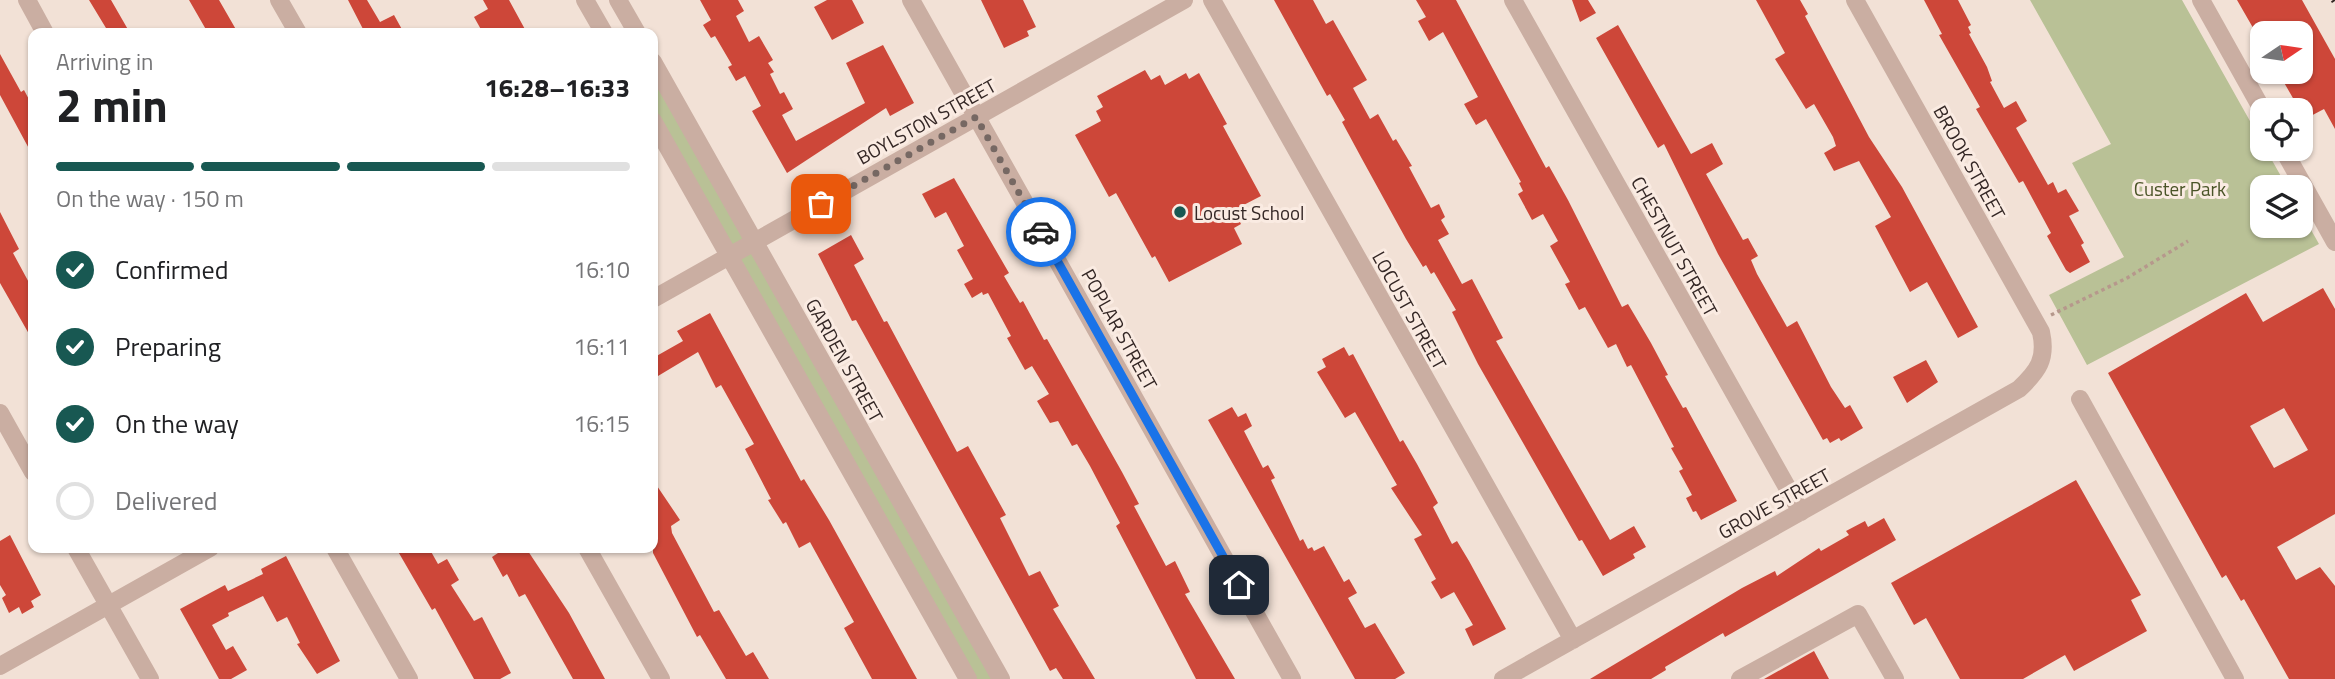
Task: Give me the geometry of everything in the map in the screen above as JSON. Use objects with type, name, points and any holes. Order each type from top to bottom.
[{"type":"street","points":[[27,0],[42,28]]},
{"type":"street","points":[[279,0],[295,28]]},
{"type":"street","points":[[585,0],[601,28]]},
{"type":"street","points":[[618,0],[634,28]]},
{"type":"street","name":"POPLAR STREET","points":[[911,0],[1292,679]]},
{"type":"street","name":"BOYLSTON STREET","points":[[658,296],[1184,0]]},
{"type":"street","name":"LOCUST STREET","points":[[1212,0],[1573,640]]},
{"type":"street","name":"CHESTNUT STREET","points":[[1513,0],[1801,512]]},
{"type":"street","name":"BROOK STREET","points":[[1855,0],[2035,321],[2044,346]]},
{"type":"street","points":[[2201,0],[2256,98]]},
{"type":"street","name":"GARDEN STREET","points":[[658,71],[1001,679]]},
{"type":"street","points":[[658,130],[968,679]]},
{"type":"street","points":[[2290,161],[2335,242]]},
{"type":"street","name":"GROVE STREET","points":[[1503,679],[2020,388],[2038,371],[2044,346]]},
{"type":"street","points":[[2080,399],[2235,679]]},
{"type":"street","points":[[0,413],[28,463]]},
{"type":"street","points":[[847,465],[871,449]]},
{"type":"street","points":[[79,553],[150,679]]},
{"type":"street","points":[[0,666],[201,553]]},
{"type":"street","points":[[338,553],[409,679]]},
{"type":"street","points":[[590,553],[660,679]]},
{"type":"street","points":[[1740,679],[1857,614],[1895,679]]},
{"type":"path","points":[[2035,321],[2084,301],[2188,241]]},
{"type":"green space","name":"Custer Park","points":[[2030,0],[2182,0],[2250,121],[2250,161],[2272,161],[2280,175],[2250,175],[2250,238],[2313,238],[2313,233],[2319,244],[2087,365],[2049,295],[2124,257],[2072,163],[2111,144]]},
{"type":"green space","points":[[658,76],[997,679],[968,679],[658,125]]},
{"type":"building","points":[[89,0],[111,0],[127,28],[106,28]]},
{"type":"building","points":[[189,0],[219,0],[235,28],[205,28]]},
{"type":"building","points":[[348,0],[367,0],[380,22],[394,15],[401,28],[362,28]]},
{"type":"building","points":[[483,0],[509,0],[524,28],[480,28],[474,17],[488,9]]},
{"type":"building","points":[[700,0],[738,0],[744,11],[736,16],[749,42],[759,36],[773,60],[768,63],[774,72],[770,74],[780,94],[784,92],[793,109],[782,115],[796,141],[865,103],[846,63],[883,45],[914,103],[890,116],[886,108],[787,173],[752,111],[761,106],[745,76],[736,81],[728,67],[732,65],[715,36],[711,38],[703,25],[711,20]]},
{"type":"building","points":[[827,0],[852,0],[864,23],[832,40],[814,7]]},
{"type":"building","points":[[981,0],[1023,0],[1036,27],[1027,31],[1029,36],[1004,48]]},
{"type":"building","points":[[1274,0],[1313,0],[1326,24],[1333,20],[1367,80],[1353,88],[1370,119],[1378,114],[1393,141],[1396,139],[1412,166],[1409,167],[1431,208],[1439,204],[1445,217],[1441,220],[1449,234],[1438,240],[1462,284],[1472,279],[1503,338],[1496,341],[1610,540],[1634,526],[1646,547],[1633,554],[1635,558],[1603,576],[1582,540],[1579,541],[1478,364],[1452,312],[1456,310],[1434,272],[1431,274],[1426,265],[1423,267],[1406,239],[1342,122],[1345,120],[1330,94],[1327,96]]},
{"type":"building","points":[[1416,0],[1456,0],[1546,168],[1549,166],[1568,200],[1622,307],[1628,304],[1668,375],[1665,376],[1683,408],[1686,407],[1737,501],[1701,520],[1696,511],[1693,512],[1686,498],[1692,495],[1679,471],[1683,469],[1671,448],[1674,447],[1631,365],[1627,367],[1616,344],[1608,348],[1585,307],[1579,310],[1565,284],[1570,282],[1550,246],[1558,241],[1543,214],[1532,220],[1518,194],[1523,191],[1519,183],[1521,182],[1486,119],[1476,125],[1464,104],[1478,97],[1443,32],[1429,41],[1418,21],[1426,17]]},
{"type":"building","points":[[1572,0],[1588,0],[1596,13],[1580,22]]},
{"type":"building","points":[[1756,0],[1800,0],[1808,14],[1805,16],[1869,137],[1902,187],[1978,327],[1958,338],[1927,282],[1910,292],[1875,226],[1891,217],[1859,161],[1834,171],[1824,153],[1836,146],[1833,137],[1814,104],[1806,109],[1775,59],[1785,53]]},
{"type":"building","points":[[1924,0],[1958,0],[1971,25],[1968,27],[1971,33],[1969,34],[1987,67],[1992,81],[1990,82],[2004,108],[2016,101],[2027,121],[2016,128],[2048,185],[2053,182],[2058,193],[2066,189],[2079,211],[2069,216],[2084,243],[2081,245],[2090,262],[2070,273],[2066,270],[2047,236],[2051,233],[2023,181],[2019,183],[1976,109],[1980,107],[1939,35],[1942,34]]},
{"type":"building","points":[[2237,0],[2302,0],[2314,21],[2250,21]]},
{"type":"building","points":[[2314,21],[2335,59],[2335,129],[2324,109],[2313,115],[2313,98],[2293,98],[2285,84],[2314,84]]},
{"type":"building","points":[[1618,25],[1691,154],[1712,143],[1723,164],[1706,174],[1743,240],[1748,238],[1758,256],[1751,260],[1757,274],[1787,327],[1797,321],[1831,387],[1845,408],[1850,405],[1863,428],[1841,441],[1839,438],[1830,443],[1827,438],[1823,440],[1718,254],[1664,144],[1658,148],[1596,38]]},
{"type":"building","points":[[0,54],[21,92],[24,90],[28,98],[28,147],[0,95]]},
{"type":"building","points":[[1145,70],[1151,80],[1160,75],[1165,85],[1186,73],[1189,79],[1199,73],[1227,124],[1223,126],[1261,196],[1234,210],[1241,224],[1234,228],[1242,244],[1169,282],[1155,256],[1152,258],[1116,193],[1109,197],[1075,135],[1101,121],[1096,111],[1103,107],[1097,96]]},
{"type":"building","points":[[954,178],[1009,273],[1004,276],[1020,303],[1023,301],[1044,340],[1047,339],[1122,472],[1139,504],[1134,506],[1166,566],[1175,561],[1190,592],[1185,594],[1235,679],[1196,679],[1116,526],[1120,523],[1090,466],[1077,444],[1072,446],[1058,421],[1050,423],[1037,401],[1049,394],[1032,366],[1025,370],[1007,338],[1011,336],[988,293],[983,295],[982,292],[972,298],[964,284],[973,279],[957,250],[964,246],[946,212],[935,218],[922,194]]},
{"type":"building","points":[[0,212],[19,249],[13,253],[28,281],[28,332],[0,283]]},
{"type":"building","points":[[851,235],[864,259],[854,265],[884,322],[887,321],[957,452],[968,446],[1006,515],[1000,518],[1029,576],[1040,571],[1059,606],[1053,609],[1095,679],[1063,679],[1056,668],[1050,671],[856,320],[852,321],[818,254]]},
{"type":"building","points":[[2323,288],[2335,309],[2335,514],[2277,547],[2296,580],[2320,567],[2335,586],[2335,679],[2289,679],[2244,599],[2241,601],[2226,575],[2222,578],[2108,373],[2246,293],[2263,322]],"holes":[[[2284,408],[2308,450],[2274,468],[2250,426]]]},
{"type":"building","points":[[710,313],[801,481],[804,479],[829,520],[917,679],[872,679],[844,628],[854,622],[810,542],[799,548],[786,522],[783,524],[768,500],[771,499],[745,449],[754,444],[721,385],[716,388],[698,352],[658,376],[658,355],[683,341],[677,331]]},
{"type":"building","points":[[1344,347],[1349,356],[1353,354],[1400,442],[1403,440],[1417,464],[1438,503],[1433,507],[1452,544],[1457,541],[1506,629],[1473,646],[1465,629],[1473,625],[1454,592],[1441,599],[1431,582],[1436,579],[1414,539],[1422,535],[1391,488],[1397,485],[1355,412],[1345,418],[1317,372],[1326,367],[1322,359]]},
{"type":"building","points":[[1926,360],[1938,382],[1907,403],[1893,377]]},
{"type":"building","points":[[1232,407],[1238,417],[1246,413],[1252,426],[1244,431],[1263,468],[1268,465],[1275,478],[1271,480],[1300,541],[1303,539],[1308,549],[1312,547],[1314,551],[1324,546],[1344,582],[1349,579],[1357,593],[1348,598],[1365,628],[1375,623],[1405,673],[1395,679],[1355,679],[1208,420]]},
{"type":"building","points":[[2076,480],[2141,595],[2131,600],[2147,631],[2074,671],[2065,655],[2023,679],[1960,679],[1926,618],[1914,625],[1891,583]]},
{"type":"building","points":[[658,487],[680,520],[671,526],[672,533],[714,612],[719,610],[746,656],[753,652],[769,679],[726,679],[700,635],[697,637],[653,553],[658,553]]},
{"type":"building","points":[[1884,518],[1896,540],[1725,637],[1723,633],[1665,667],[1666,670],[1651,679],[1590,679],[1742,588],[1775,571],[1777,576],[1819,548],[1821,551],[1849,535],[1846,531],[1865,521],[1868,527]]},
{"type":"building","points":[[10,535],[41,595],[31,601],[34,607],[22,614],[19,607],[9,613],[2,598],[6,595],[0,585],[0,541]]},
{"type":"building","points":[[399,553],[432,553],[438,564],[447,559],[459,580],[451,585],[474,621],[482,617],[511,673],[500,679],[474,679],[435,608],[432,610]]},
{"type":"building","points":[[498,553],[529,553],[569,613],[605,679],[573,679],[525,594],[519,597],[507,574],[503,577],[492,557]]},
{"type":"building","points":[[286,556],[340,661],[317,674],[297,644],[300,643],[287,617],[277,622],[263,596],[228,613],[229,616],[212,625],[226,650],[233,646],[247,670],[231,679],[219,679],[180,609],[225,585],[228,591],[263,574],[261,569]]},
{"type":"building","points":[[1814,651],[1829,679],[1764,679]]},
{"type":"way so far","points":[[821,204],[976,117],[1041,232]]},
{"type":"place","name":"Locust School","points":[[1180,212]]},
{"type":"route","points":[[1041,232],[1239,585]]}]
